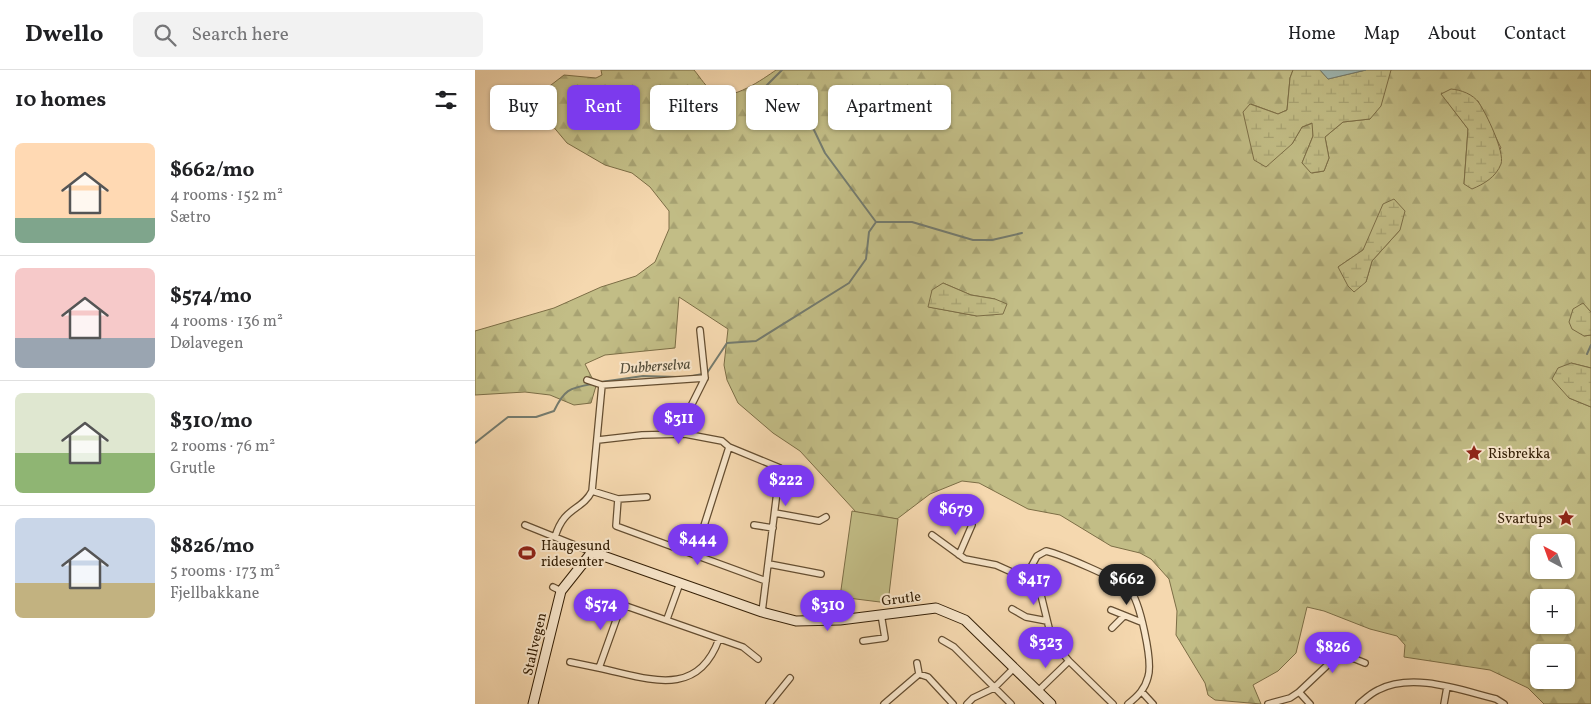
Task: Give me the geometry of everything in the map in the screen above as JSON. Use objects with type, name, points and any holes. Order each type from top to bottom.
[{"type":"street","points":[[685,434],[692,404],[705,378],[700,330]]},
{"type":"street","points":[[587,380],[602,385],[705,378]]},
{"type":"street","points":[[555,537],[560,523],[565,516],[586,500],[592,491],[602,385]]},
{"type":"street","points":[[598,440],[685,434],[722,441],[729,447],[780,468],[762,612]]},
{"type":"street","points":[[695,554],[729,447]]},
{"type":"street","points":[[592,491],[618,499],[647,498]]},
{"type":"street","points":[[618,499],[616,526],[766,581]]},
{"type":"street","points":[[957,512],[972,525],[959,555]]},
{"type":"street","points":[[775,513],[819,521],[826,517]]},
{"type":"street","name":"Grutle","points":[[525,525],[592,552],[762,612],[797,621],[839,620],[936,608],[951,613],[965,620],[1051,704]]},
{"type":"street","points":[[754,525],[773,528]]},
{"type":"street","points":[[931,535],[959,555],[976,562],[996,565],[1025,578],[1040,591],[1051,636],[1069,661],[1113,704]]},
{"type":"street","name":"Stallvegen","points":[[533,704],[557,589],[592,552]]},
{"type":"street","points":[[1025,578],[1040,552],[1050,552],[1118,582],[1130,590],[1137,602],[1150,664],[1148,678],[1142,692],[1128,704]]},
{"type":"street","points":[[769,564],[821,574]]},
{"type":"street","points":[[667,619],[680,583]]},
{"type":"street","points":[[599,668],[619,612],[623,606],[667,619],[743,647],[759,659]]},
{"type":"street","points":[[1012,609],[1026,616],[1047,621]]},
{"type":"street","points":[[1111,610],[1141,622]]},
{"type":"street","points":[[863,641],[885,638],[881,614]]},
{"type":"street","points":[[1112,628],[1124,616]]},
{"type":"street","points":[[570,662],[658,680],[677,681],[700,670],[713,653],[719,639]]},
{"type":"street","points":[[942,640],[954,647],[1011,704]]},
{"type":"street","points":[[1268,704],[1290,698],[1299,692],[1335,658],[1345,655],[1365,663]]},
{"type":"street","points":[[1038,691],[1069,661]]},
{"type":"street","points":[[917,663],[919,674]]},
{"type":"street","points":[[967,704],[973,698],[994,688],[1014,668]]},
{"type":"street","points":[[884,704],[919,674]]},
{"type":"street","points":[[919,674],[927,677],[953,704]]},
{"type":"street","points":[[769,704],[790,678]]},
{"type":"street","points":[[1359,704],[1378,690],[1402,683],[1447,687],[1496,700],[1504,704]]},
{"type":"street","points":[[1444,704],[1447,687]]},
{"type":"street","points":[[1142,692],[1153,704]]},
{"type":"street","points":[[1299,692],[1310,704]]},
{"type":"green space","points":[[601,70],[694,70],[706,85],[650,85],[650,130],[736,130],[736,92],[746,88],[746,130],[818,130],[818,85],[752,85],[776,70],[1293,70],[1290,78],[1287,110],[1278,114],[1251,104],[1292,144],[1302,127],[1313,123],[1313,136],[1302,163],[1312,173],[1324,171],[1329,158],[1325,137],[1343,122],[1370,119],[1391,70],[1591,70],[1591,312],[1583,304],[1584,336],[1591,335],[1591,368],[1571,363],[1569,398],[1591,407],[1591,704],[1544,704],[1528,688],[1490,670],[1404,657],[1405,645],[1397,636],[1370,629],[1324,611],[1307,607],[1296,653],[1278,671],[1253,685],[1261,704],[1215,700],[1208,695],[1205,683],[1176,635],[1177,611],[1169,579],[1151,559],[1140,553],[1111,546],[1060,515],[1028,509],[979,483],[962,481],[930,494],[897,519],[856,512],[800,451],[773,433],[738,403],[727,380],[724,365],[728,329],[679,297],[675,348],[605,355],[585,364],[596,386],[591,403],[574,405],[550,395],[525,392],[475,395],[475,331],[554,308],[601,287],[636,276],[655,262],[669,229],[669,211],[650,187],[632,173],[605,165],[567,143],[556,130],[557,85],[551,85],[564,75],[596,78],[602,75]],"holes":[[[1441,93],[1478,101],[1501,148],[1464,184],[1468,129]],[[1400,230],[1372,261],[1366,282],[1338,267],[1363,250],[1367,244]],[[943,283],[971,295],[995,299],[977,316],[929,307]]]},
{"type":"green space","points":[[1293,70],[1320,70],[1328,79],[1366,70],[1391,70],[1381,106],[1370,119],[1343,122],[1325,137],[1329,158],[1324,171],[1311,173],[1302,163],[1313,136],[1312,123],[1302,127],[1292,144],[1266,167],[1254,160],[1243,112],[1250,104],[1278,114],[1287,110],[1290,78]]},
{"type":"green space","points":[[1451,89],[1466,93],[1479,103],[1498,142],[1500,151],[1501,164],[1499,169],[1485,182],[1472,189],[1464,184],[1468,129],[1441,94]]},
{"type":"green space","points":[[1394,199],[1405,211],[1400,230],[1372,261],[1366,282],[1354,292],[1348,286],[1338,267],[1363,250],[1383,204]]},
{"type":"green space","points":[[943,283],[971,295],[995,299],[1007,304],[1003,314],[977,316],[928,307],[932,290]]},
{"type":"green space","points":[[1583,303],[1591,312],[1591,335],[1584,336],[1572,329],[1569,322],[1573,309]]},
{"type":"green space","points":[[1571,363],[1591,368],[1591,407],[1569,398],[1552,379],[1558,368]]},
{"type":"green space","points":[[852,511],[898,519],[888,603],[840,597]]},
{"type":"water","points":[[1320,70],[1366,70],[1328,79]]},
{"type":"waterway","points":[[782,70],[766,86],[786,109],[814,130],[825,153],[876,222]]},
{"type":"waterway","points":[[876,222],[912,222],[973,240],[992,240],[1022,233]]},
{"type":"waterway","name":"Dubberselva","points":[[688,377],[707,373],[727,343],[756,341],[849,283],[866,259],[869,232],[876,222]]},
{"type":"waterway","points":[[1587,354],[1591,345]]},
{"type":"waterway","name":"Dubberselva","points":[[601,382],[643,376],[678,377]]},
{"type":"waterway","name":"Dubberselva","points":[[475,443],[508,417],[536,417],[554,411],[561,398],[568,391],[592,384]]},
{"type":"place","name":"Risbrekka","points":[[1474,453]]},
{"type":"place","name":"Svartups","points":[[1566,518]]},
{"type":"place","name":"Haugesund ridesenter","points":[[527,553]]}]
